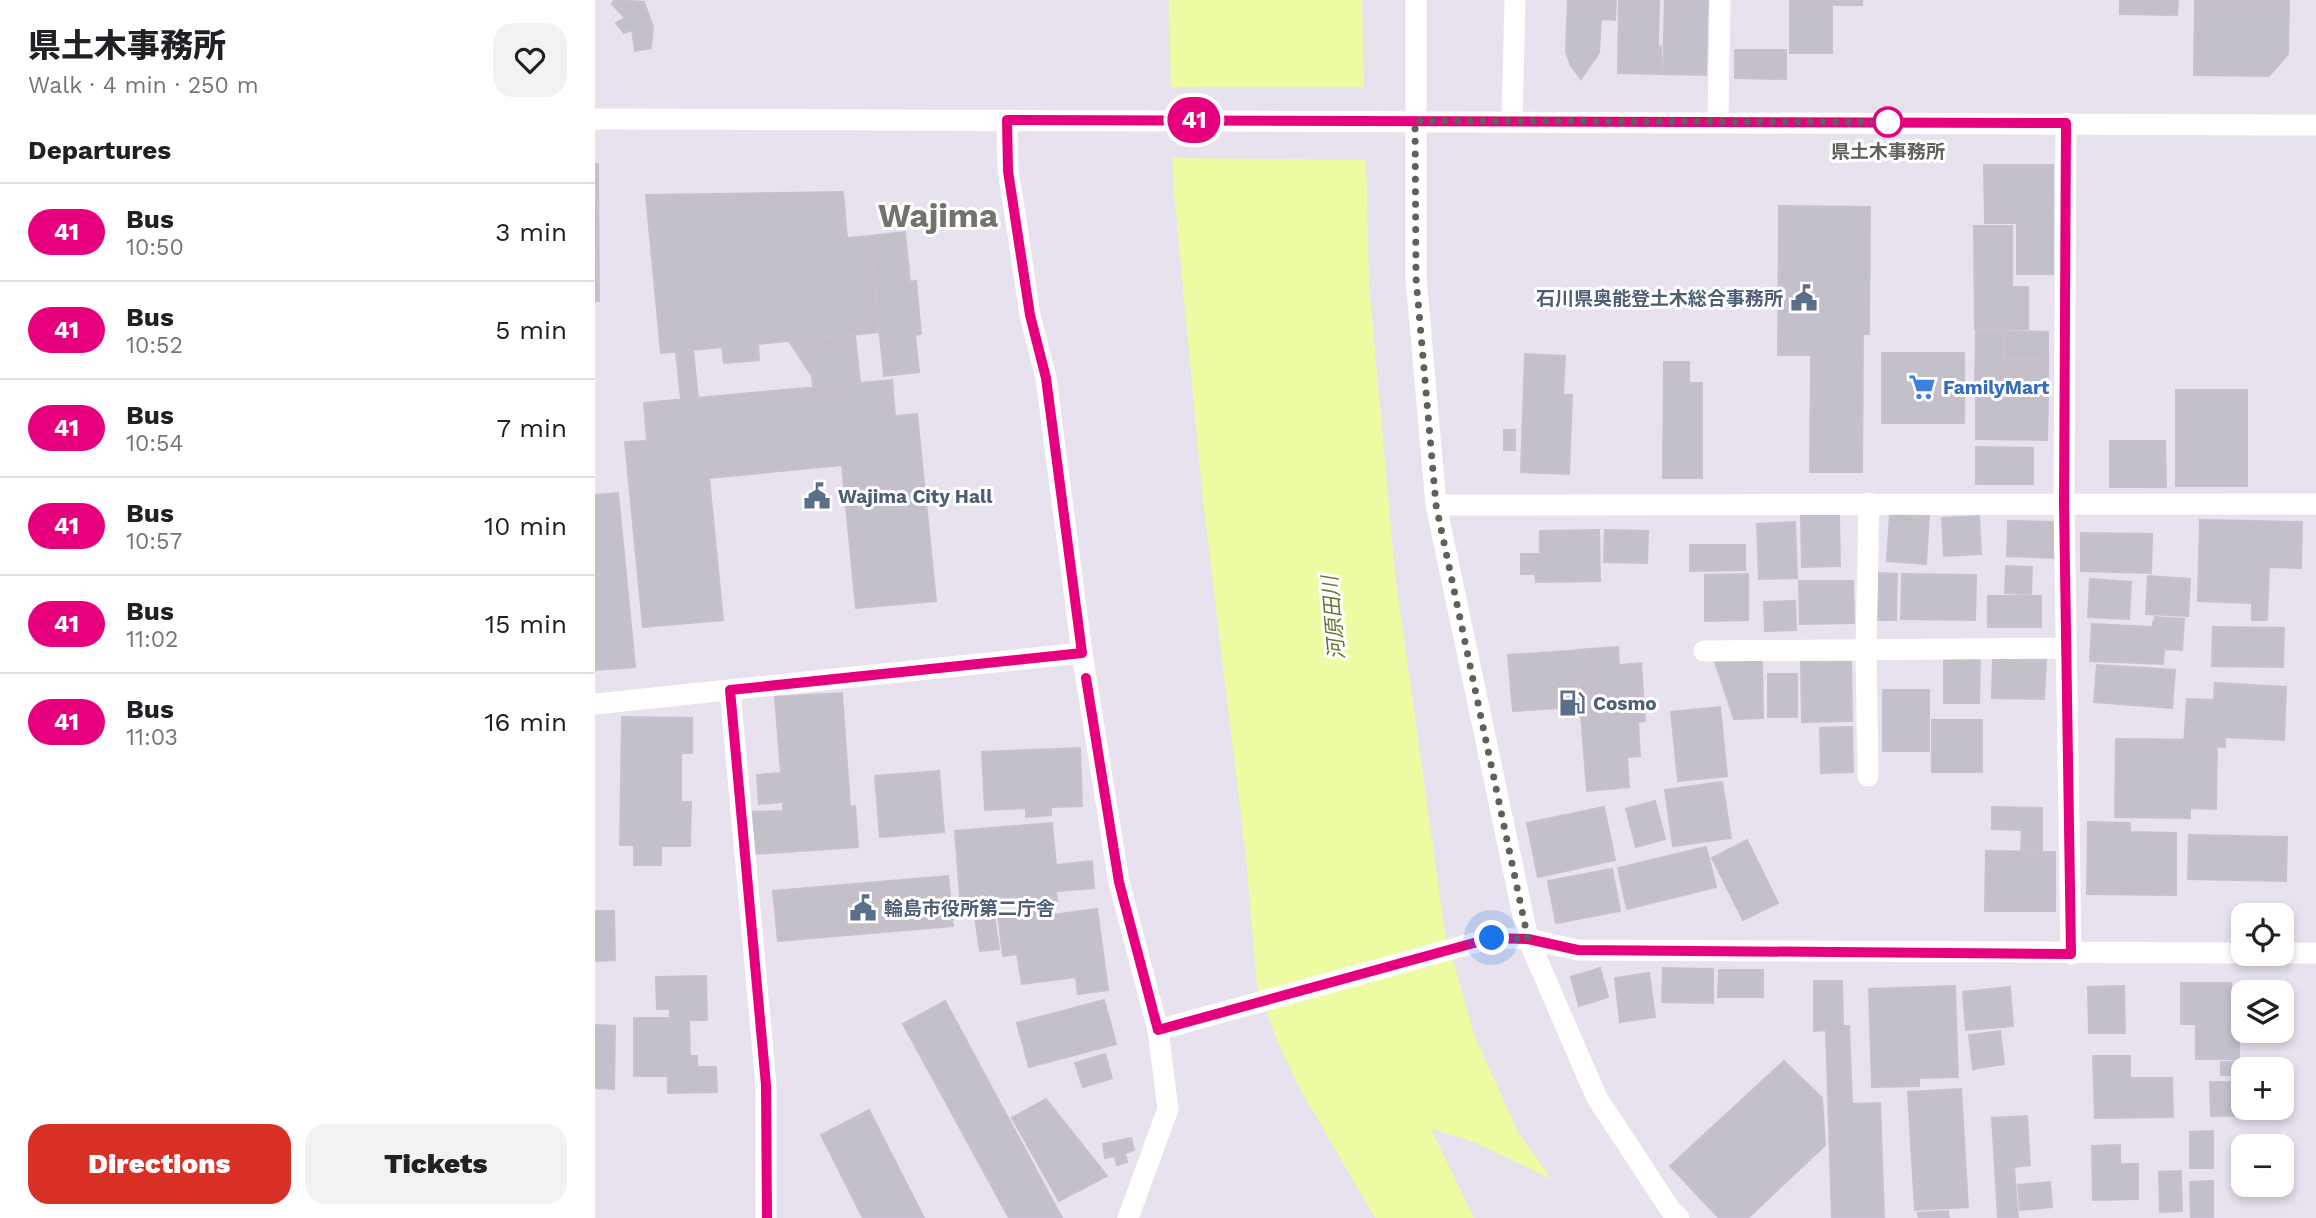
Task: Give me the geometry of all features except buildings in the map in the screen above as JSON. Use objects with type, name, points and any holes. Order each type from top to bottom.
[{"type":"street","points":[[1416,0],[1416,278],[1436,505],[1528,939],[1597,1098],[1672,1212],[1679,1218]]},
{"type":"street","points":[[1512,122],[1515,0]]},
{"type":"street","points":[[1718,122],[1720,0]]},
{"type":"street","points":[[595,119],[2316,125]]},
{"type":"street","points":[[1007,120],[1008,171],[1030,315],[1046,378],[1082,653],[1119,882],[1158,1030],[1168,1109],[1128,1218]]},
{"type":"street","points":[[2066,123],[2064,504],[2071,954]]},
{"type":"street","points":[[1868,776],[1866,649],[1869,503]]},
{"type":"street","points":[[1436,505],[2316,504]]},
{"type":"street","points":[[1703,651],[2066,648]]},
{"type":"street","points":[[595,704],[1082,653]]},
{"type":"street","points":[[730,690],[766,1085],[767,1218]]},
{"type":"street","points":[[1158,1030],[1492,938],[1528,939],[1578,950],[2231,953]]},
{"type":"street","points":[[2294,953],[2316,953]]},
{"type":"water","name":"河原田川","points":[[1169,0],[1362,0],[1369,283],[1395,574],[1445,933],[1475,1037],[1518,1132],[1551,1179],[1474,1142],[1431,1129],[1474,1218],[1375,1218],[1299,1087],[1276,1038],[1257,986],[1246,857],[1203,500],[1173,181]]},
{"type":"pier","points":[[1167,87],[1366,87],[1367,160],[1169,158]]},
{"type":"bus line","name":"41","points":[[767,1218],[766,1085],[730,690],[1082,653],[1046,378],[1030,315],[1008,171],[1007,120],[2066,123],[2064,504],[2071,954],[1578,950],[1528,939],[1492,938],[1158,1030],[1119,882],[1086,678]]},
{"type":"place","name":"県土木事務所","points":[[1888,122]]},
{"type":"place","name":"石川県奥能登土木総合事務所","points":[[1804,298]]},
{"type":"place","name":"FamilyMart","points":[[1922,387]]},
{"type":"place","name":"Wajima City Hall","points":[[817,496]]},
{"type":"place","name":"Cosmo","points":[[1572,703]]},
{"type":"place","name":"輪島市役所第二庁舎","points":[[863,908]]},
{"type":"district","name":"Wajima","points":[[938,215]]},
{"type":"route","points":[[1492,938],[1528,939],[1436,505],[1416,278],[1415,121],[1888,122]]}]
